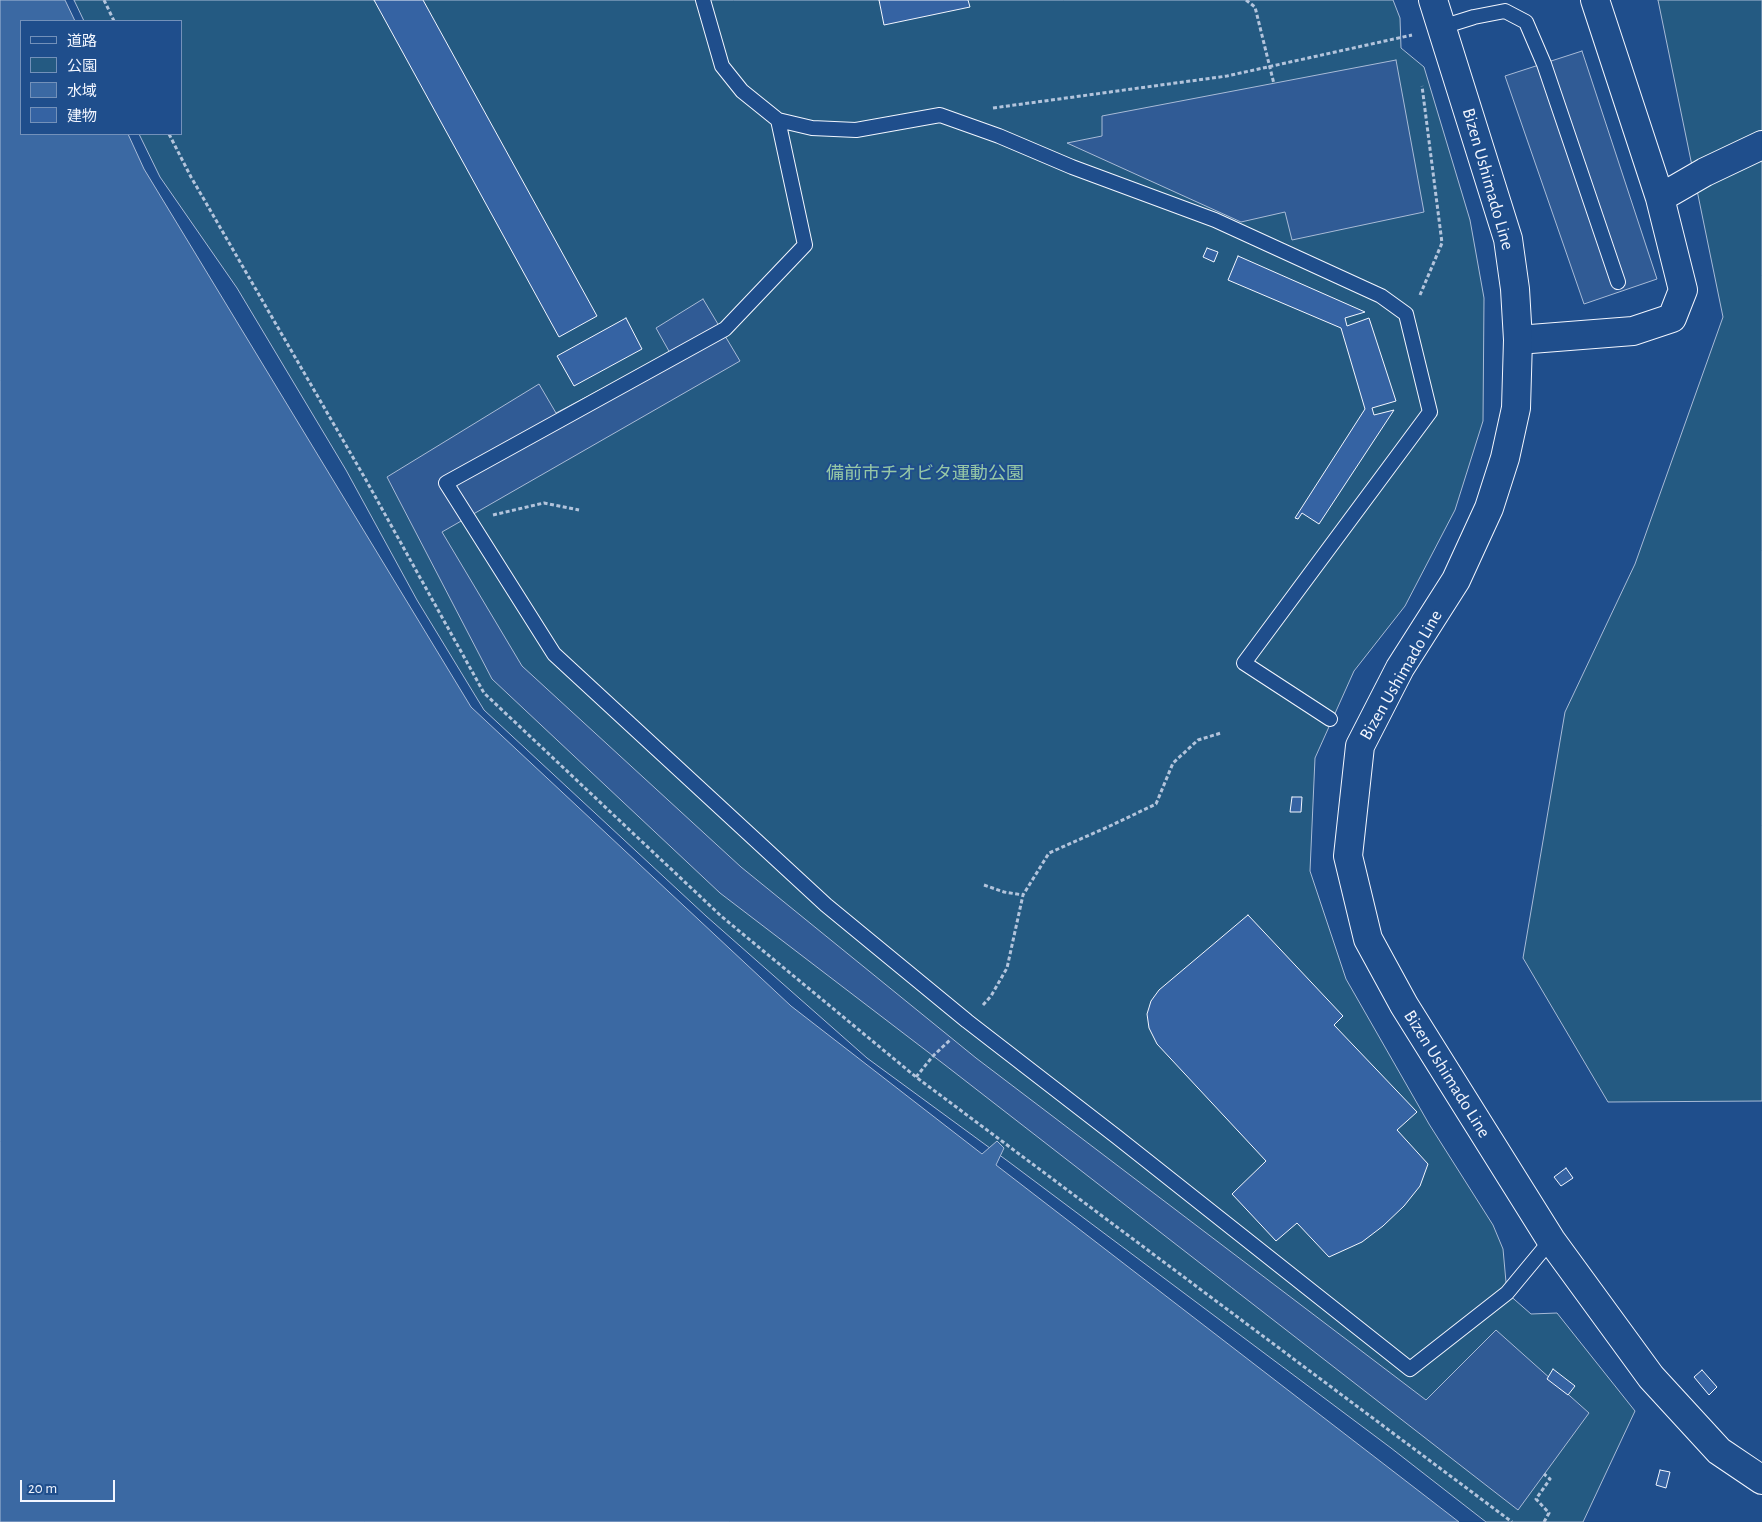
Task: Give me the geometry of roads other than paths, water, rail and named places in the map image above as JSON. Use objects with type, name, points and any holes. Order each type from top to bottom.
[{"type":"main road","name":"Bizen Ushimado Line","points":[[1433,0],[1430,30],[1508,238],[1515,289],[1518,340],[1516,408],[1505,458],[1489,508],[1456,580],[1400,668],[1360,746],[1348,856],[1368,939],[1404,1005],[1551,1240],[1651,1377],[1719,1451],[1762,1480]]},
{"type":"main road","points":[[1518,340],[1633,331],[1672,318],[1683,290],[1660,198],[1595,0]]},
{"type":"main road","points":[[1660,198],[1705,172],[1762,146]]},
{"type":"lane","points":[[702,0],[722,66],[742,91],[778,120],[812,128],[856,130],[940,115],[1215,220],[1381,296],[1406,314],[1430,412],[1244,663],[1330,719]]},
{"type":"lane","points":[[1430,30],[1474,17],[1505,11],[1526,22],[1544,64],[1618,282]]},
{"type":"lane","points":[[778,120],[805,245],[725,329],[446,483],[554,654],[826,905],[967,1021],[1117,1137],[1410,1370],[1507,1293],[1551,1240]]},
{"type":"water","points":[[0,0],[65,0],[75,20],[20,20],[20,135],[128,135],[144,169],[471,707],[791,1006],[982,1154],[997,1141],[1004,1148],[996,1165],[1459,1522],[0,1522]]},
{"type":"park label","name":"備前市チオビタ運動公園","points":[[925,474]]}]
